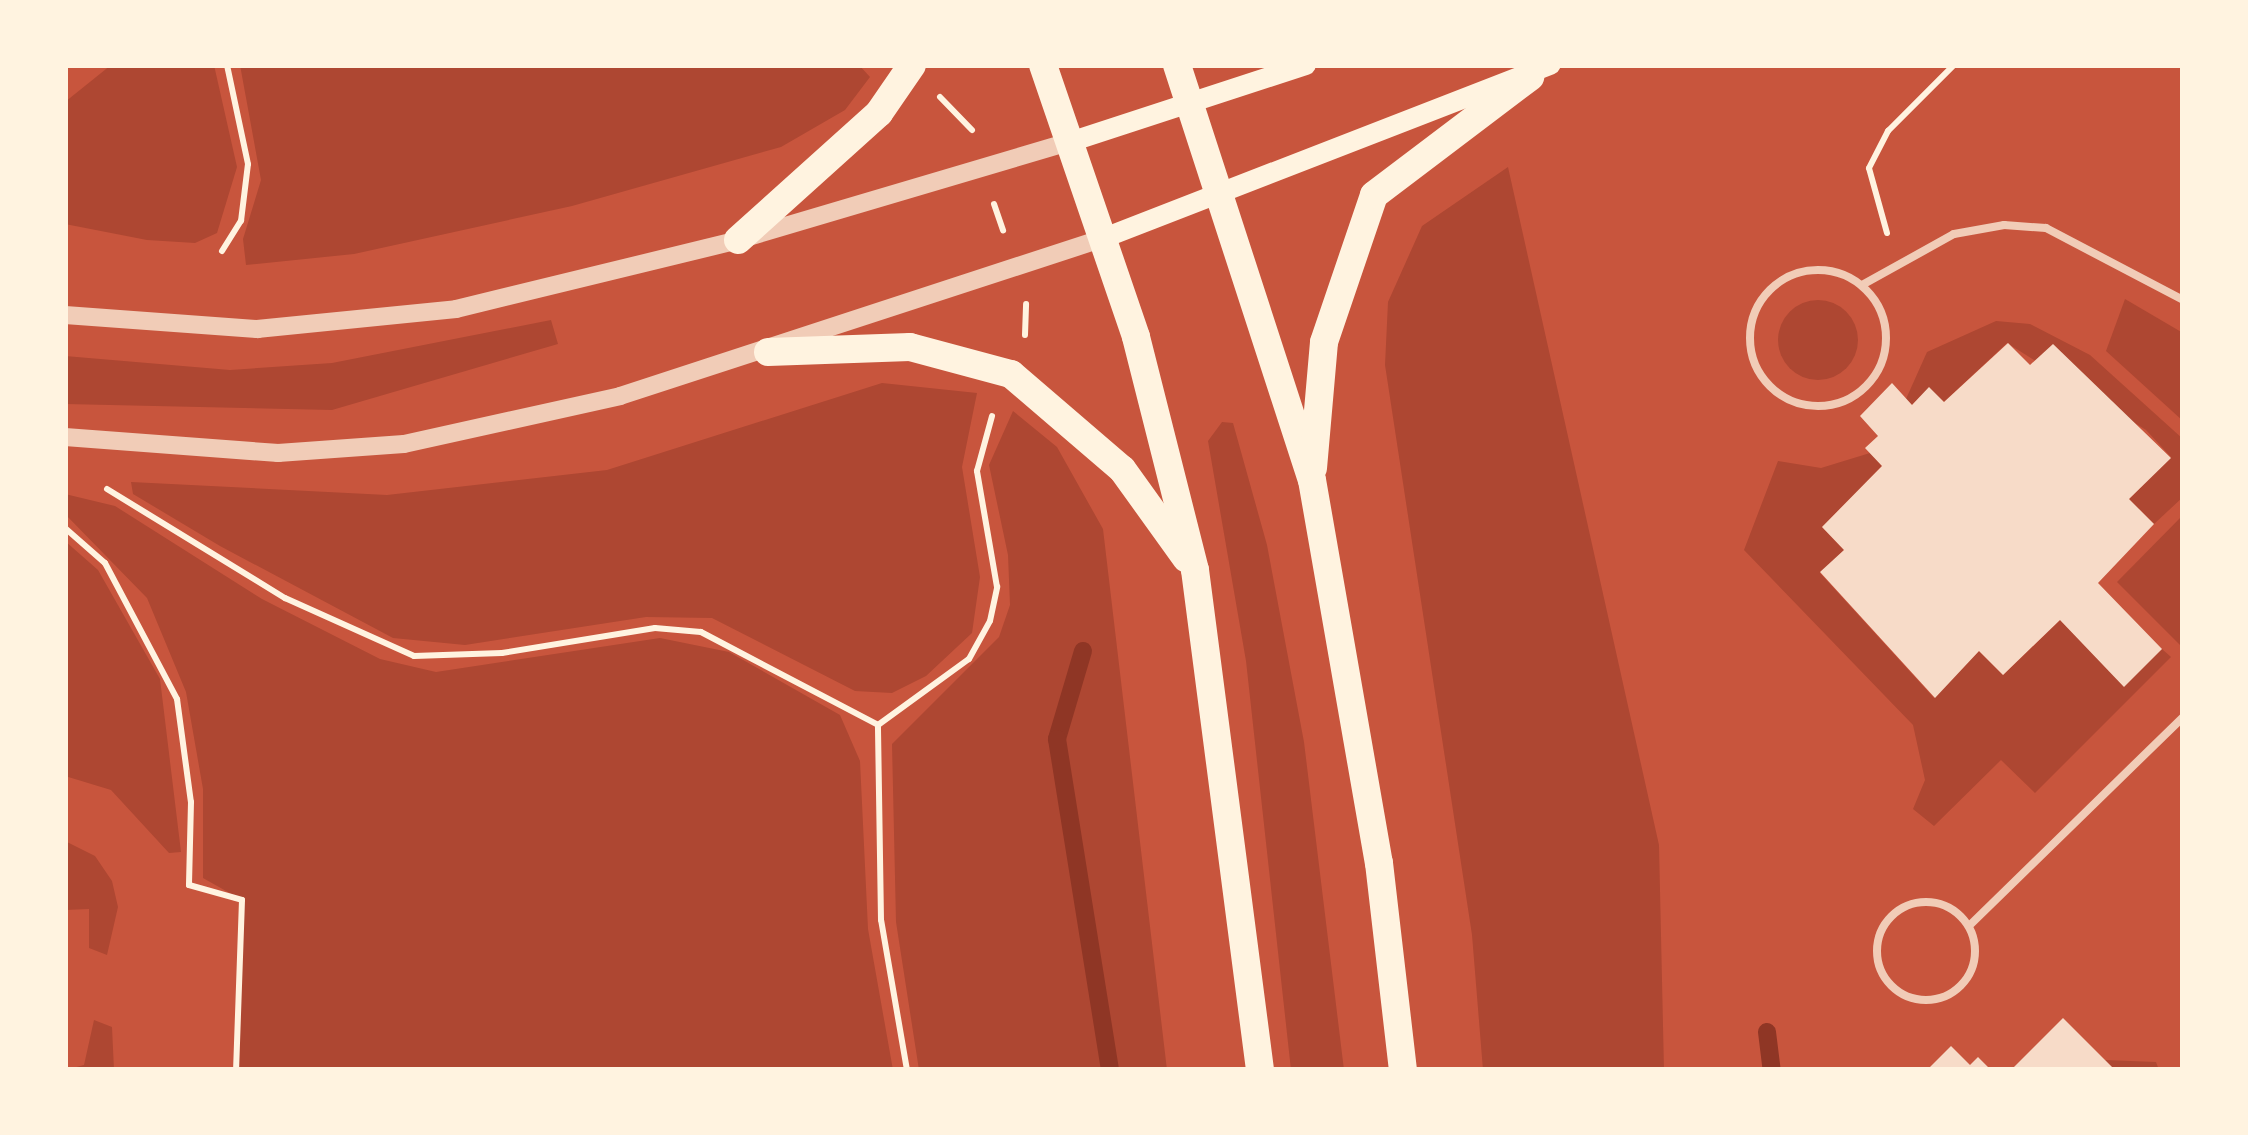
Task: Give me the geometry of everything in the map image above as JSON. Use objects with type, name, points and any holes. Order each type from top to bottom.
[{"type":"highway","points":[[1043,65],[1073,141],[1104,238],[1195,570],[1260,1070]]},
{"type":"highway","points":[[1178,65],[1312,480],[1379,862],[1403,1070]]},
{"type":"highway","points":[[738,240],[879,113],[910,70]]},
{"type":"highway","points":[[1312,480],[1324,342],[1374,195],[1541,71]]},
{"type":"highway","points":[[768,352],[910,347],[1011,374],[1122,469],[1195,570]]},
{"type":"main road","points":[[1073,141],[1306,65]]},
{"type":"main road","points":[[1104,238],[1222,199],[1541,71]]},
{"type":"street","points":[[65,314],[257,328],[341,324],[456,309],[738,240],[984,172],[1073,141]]},
{"type":"street","points":[[65,437],[278,453],[404,444],[768,352],[1104,238]]},
{"type":"lane","points":[[1862,285],[1954,234],[2046,228],[2183,300]]},
{"type":"lane","points":[[1821,270],[1862,285],[1877,303],[1886,348],[1865,388],[1824,406],[1781,394],[1753,359],[1763,297],[1821,270]]},
{"type":"lane","points":[[1970,924],[2183,717]]},
{"type":"lane","points":[[1919,900],[1970,924],[1976,962],[1937,1000],[1911,999],[1875,960],[1893,914],[1919,900]]},
{"type":"path","points":[[222,251],[240,221],[248,164],[226,65]]},
{"type":"path","points":[[1907,258],[1886,232],[1868,168],[1888,132],[1954,65]]},
{"type":"path","points":[[878,725],[969,659],[990,622],[997,586],[977,471],[1030,319],[967,116],[910,70]]},
{"type":"path","points":[[107,488],[285,598],[414,656],[502,654],[654,628],[701,632],[878,725]]},
{"type":"path","points":[[65,528],[106,563],[177,699],[192,802],[188,886],[242,900],[236,1070]]},
{"type":"path","points":[[878,725],[881,920],[907,1070]]},
{"type":"shaded area","points":[[111,65],[214,65],[237,167],[217,233],[195,243],[147,240],[65,224],[65,102]]},
{"type":"shaded area","points":[[240,65],[859,65],[870,77],[845,110],[781,147],[572,206],[354,254],[246,265],[243,239],[261,180]]},
{"type":"shaded area","points":[[1508,167],[1659,845],[1664,1070],[1483,1070],[1472,935],[1385,365],[1388,302],[1422,226]]},
{"type":"shaded area","points":[[2125,299],[2183,333],[2183,421],[2106,351]]},
{"type":"shaded area","points":[[1818,300],[1833,303],[1846,312],[1855,325],[1855,355],[1846,368],[1833,377],[1818,380],[1803,377],[1790,368],[1781,355],[1778,340],[1781,325],[1790,312],[1803,303]]},
{"type":"shaded area","points":[[551,320],[558,344],[332,410],[65,404],[65,356],[230,370],[332,363]]},
{"type":"shaded area","points":[[1996,321],[2030,324],[2090,355],[2183,439],[2183,497],[2154,524],[2129,499],[2171,457],[2146,430],[2007,343],[1944,402],[1929,388],[1912,405],[1906,399],[1927,352]]},
{"type":"shaded area","points":[[882,383],[977,393],[962,467],[980,577],[972,633],[926,676],[892,693],[855,691],[712,618],[646,617],[465,645],[393,638],[220,546],[133,494],[131,482],[387,495],[607,470]]},
{"type":"shaded area","points":[[1013,411],[1057,447],[1103,529],[1167,1070],[919,1070],[896,922],[892,744],[999,637],[1010,605],[1008,555],[989,465]]},
{"type":"shaded area","points":[[1222,422],[1233,423],[1267,545],[1304,742],[1344,1070],[1291,1070],[1246,661],[1208,441]]},
{"type":"shaded area","points":[[1870,453],[1882,466],[1822,527],[1844,550],[1820,573],[1934,698],[1979,651],[2003,675],[2060,620],[2124,686],[2162,649],[2171,657],[2035,793],[2001,760],[1934,826],[1913,809],[1925,780],[1913,725],[1744,550],[1778,461],[1821,468]]},
{"type":"shaded area","points":[[65,494],[115,506],[262,599],[380,659],[436,672],[660,638],[729,652],[840,715],[860,761],[868,929],[893,1070],[236,1070],[242,900],[203,878],[203,789],[186,692],[147,598],[65,514]]},
{"type":"shaded area","points":[[2183,515],[2183,645],[2181,646],[2117,582]]},
{"type":"shaded area","points":[[65,541],[98,570],[160,679],[181,852],[169,853],[111,790],[65,776]]},
{"type":"shaded area","points":[[65,841],[95,856],[112,881],[118,907],[107,955],[89,948],[89,909],[65,910]]},
{"type":"shaded area","points":[[94,1020],[112,1027],[114,1070],[65,1070],[84,1065]]},
{"type":"shaded area","points":[[2105,1060],[2156,1062],[2159,1070],[2115,1070]]},
{"type":"building","points":[[2008,343],[2030,365],[2053,344],[2171,458],[2129,499],[2154,524],[2098,583],[2162,649],[2124,687],[2060,620],[2003,675],[1979,651],[1935,698],[1820,572],[1844,550],[1822,527],[1882,466],[1865,448],[1878,436],[1860,416],[1892,383],[1912,405],[1929,387],[1944,402]]},
{"type":"building","points":[[2063,1018],[2115,1070],[2011,1070]]},
{"type":"building","points":[[1951,1046],[1970,1065],[1978,1057],[1991,1070],[1927,1070]]},
{"type":"waterway","points":[[1083,651],[1057,739],[1110,1070]]},
{"type":"waterway","points":[[1767,1032],[1772,1070]]}]
